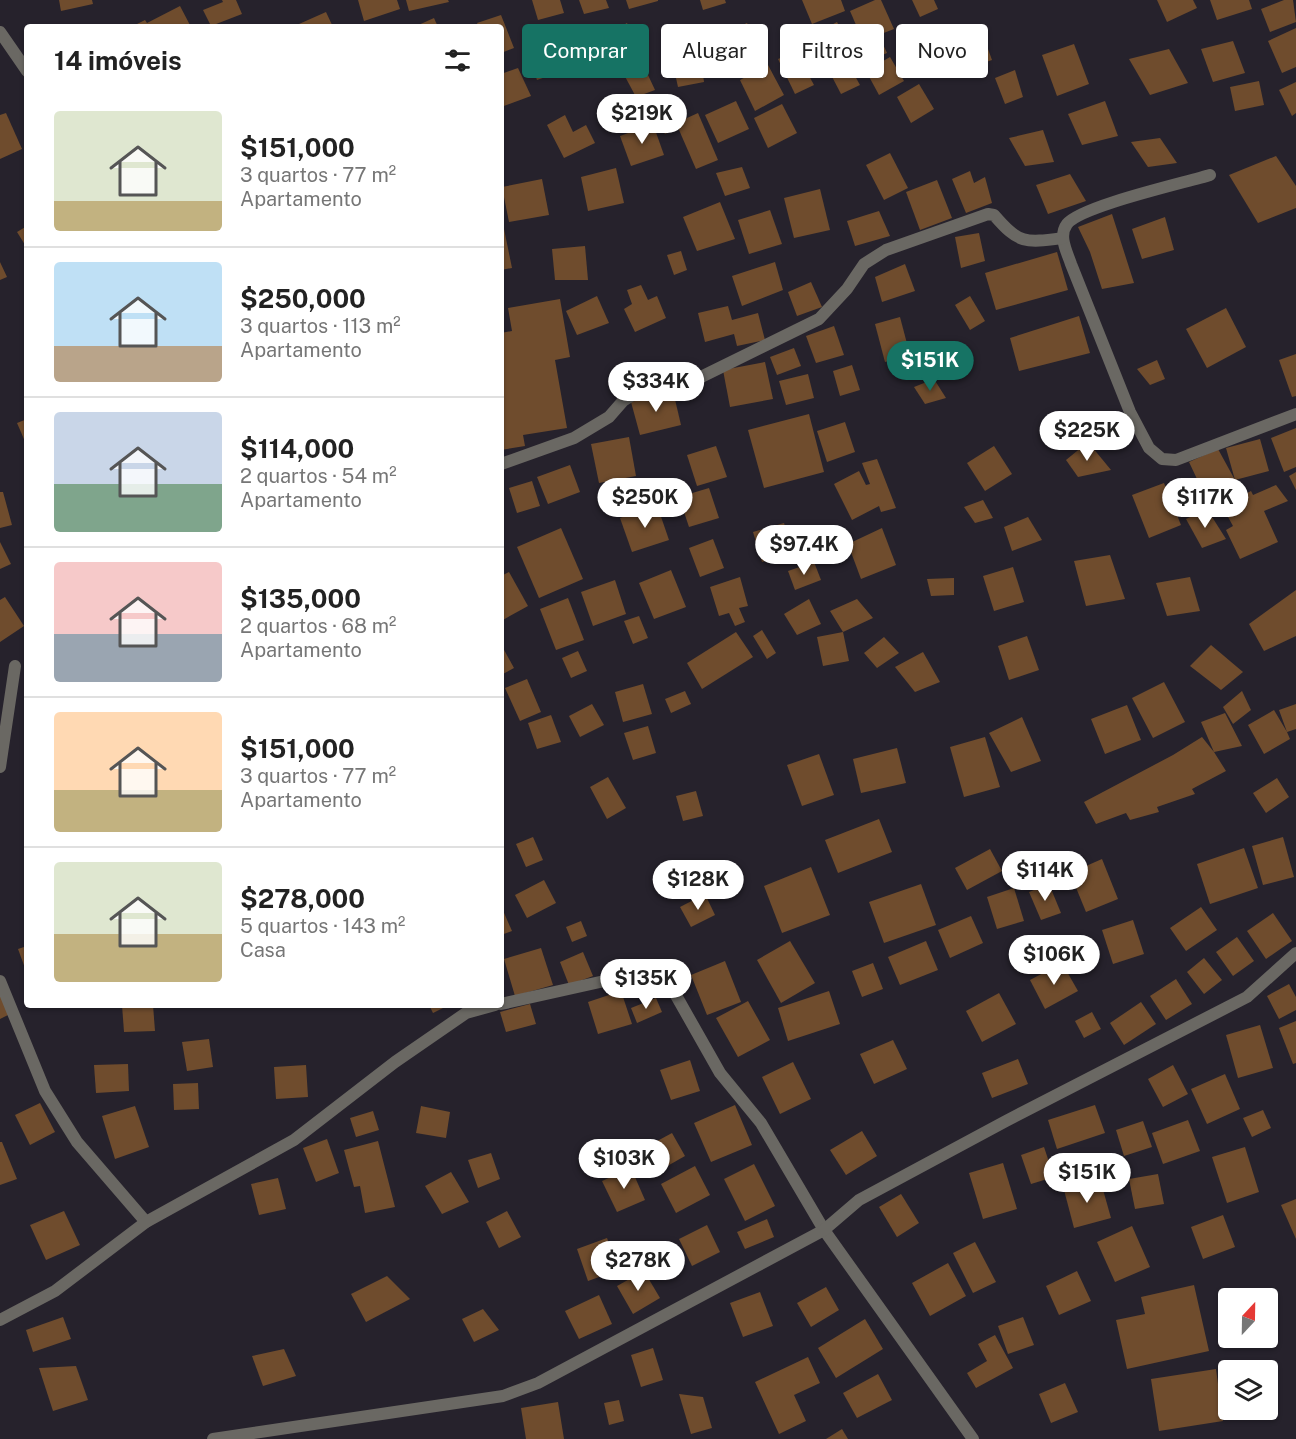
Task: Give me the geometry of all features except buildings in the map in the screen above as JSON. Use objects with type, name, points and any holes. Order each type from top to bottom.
[{"type":"street","points":[[0,32],[24,67]]},
{"type":"street","points":[[1210,175],[1096,208],[1074,218],[1066,225],[1063,238],[1130,412],[1149,448],[1162,459],[1176,460],[1296,414]]},
{"type":"street","points":[[504,463],[574,438],[609,417],[623,401],[636,393],[673,387],[703,376],[819,319],[847,288],[864,264],[886,250],[988,214],[993,215],[1011,235],[1022,239],[1036,242],[1063,238]]},
{"type":"street","points":[[0,767],[15,666]]},
{"type":"street","points":[[213,1439],[503,1396],[538,1383],[824,1230],[859,1200],[1006,1121],[1247,997],[1296,953]]},
{"type":"street","points":[[504,1003],[636,974],[658,976],[669,983],[720,1073],[761,1123],[824,1230],[973,1439]]},
{"type":"street","points":[[0,981],[45,1091],[77,1142],[146,1222]]},
{"type":"street","points":[[0,1320],[55,1291],[146,1222],[294,1140],[395,1062],[466,1013],[484,1008]]}]
